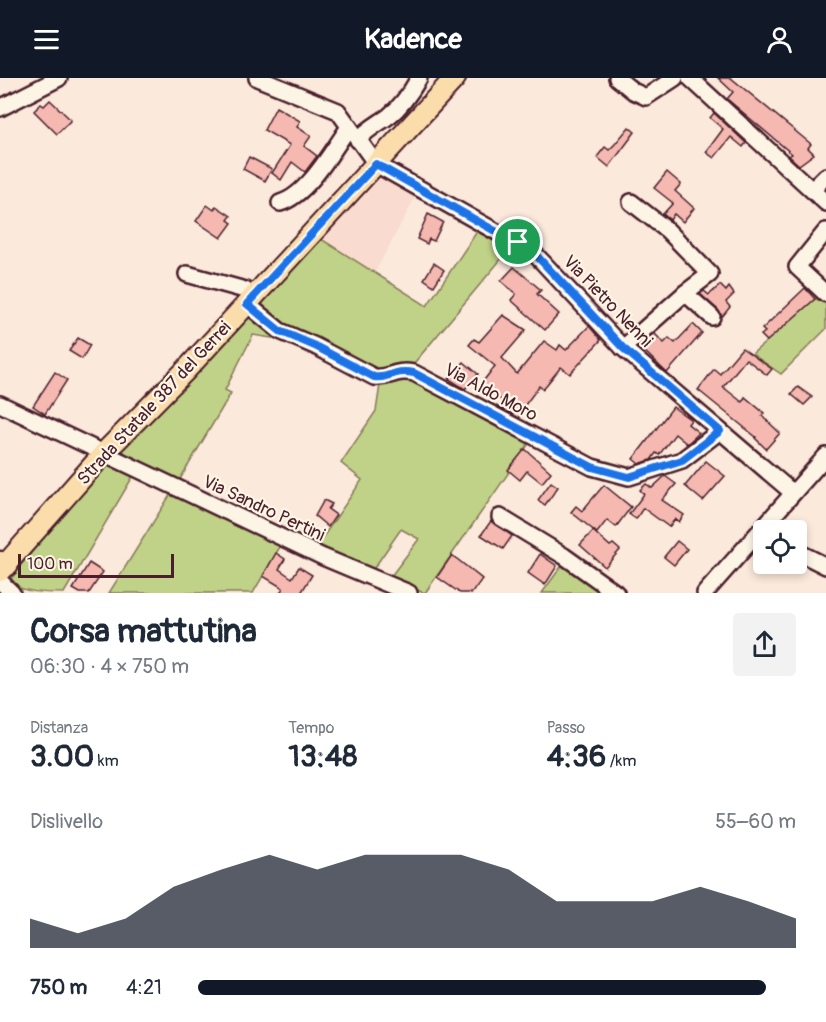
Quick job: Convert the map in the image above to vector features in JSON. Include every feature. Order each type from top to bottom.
[{"type":"main road","name":"Strada Statale 387 del Gerrei","points":[[4,577],[104,453],[250,301],[455,78]]},
{"type":"street","points":[[0,108],[59,78]]},
{"type":"street","points":[[257,78],[287,84],[338,111],[376,164]]},
{"type":"street","points":[[280,203],[288,201],[302,189],[354,133],[365,131],[391,115],[408,97],[419,78]]},
{"type":"street","points":[[617,78],[633,91],[646,97],[675,78]]},
{"type":"street","points":[[690,78],[826,203]]},
{"type":"street","name":"Via Pietro Nenni","points":[[376,164],[534,253],[623,348],[793,493]]},
{"type":"street","points":[[812,190],[826,176]]},
{"type":"street","points":[[623,348],[685,292],[710,274],[667,230],[631,202]]},
{"type":"street","points":[[826,231],[797,267],[826,294]]},
{"type":"street","name":"Via Aldo Moro","points":[[187,274],[244,290],[250,301],[280,331],[315,346],[374,377],[381,378],[399,370],[414,373],[592,467],[629,477],[682,460],[720,431]]},
{"type":"street","points":[[685,292],[712,317]]},
{"type":"street","name":"Via Sandro Pertini","points":[[0,404],[323,557],[408,593]]},
{"type":"street","points":[[772,520],[826,456]]},
{"type":"street","points":[[500,517],[564,556],[616,593]]},
{"type":"street","points":[[705,593],[753,542]]},
{"type":"street","points":[[807,556],[826,566]]},
{"type":"shaded area","points":[[384,164],[423,183],[375,272],[318,237]]},
{"type":"green space","points":[[480,227],[513,245],[410,368],[401,364],[376,370],[288,328],[255,303],[318,237],[427,306]]},
{"type":"green space","points":[[815,299],[826,301],[826,329],[781,374],[752,354]]},
{"type":"green space","points":[[250,313],[267,329],[272,338],[253,335],[225,390],[231,393],[179,481],[125,456],[122,449]]},
{"type":"green space","points":[[406,376],[530,442],[425,593],[388,580],[419,539],[401,529],[372,571],[316,547],[362,480],[341,463],[376,411],[380,385]]},
{"type":"green space","points":[[113,462],[135,473],[64,593],[27,590],[9,582],[98,474]]},
{"type":"green space","points":[[172,492],[188,502],[281,545],[253,593],[109,593]]},
{"type":"green space","points":[[563,564],[607,593],[542,593]]},
{"type":"building","points":[[718,78],[731,78],[811,144],[808,148],[814,154],[799,165],[789,156],[792,154],[727,99],[733,92]]},
{"type":"building","points":[[50,100],[71,120],[57,134],[34,111],[41,104],[44,106]]},
{"type":"building","points":[[276,107],[300,121],[297,127],[311,136],[304,146],[317,156],[305,172],[292,162],[281,180],[272,173],[290,145],[264,130]]},
{"type":"building","points":[[714,113],[746,143],[743,147],[731,137],[714,158],[706,152],[723,129],[710,118]]},
{"type":"building","points":[[629,127],[635,132],[609,167],[597,157],[605,147],[609,150]]},
{"type":"building","points":[[249,157],[272,169],[265,181],[243,169]]},
{"type":"building","points":[[667,172],[681,184],[675,191],[694,208],[683,222],[674,214],[670,220],[663,214],[673,203],[654,188]]},
{"type":"building","points":[[207,205],[214,210],[216,206],[231,216],[228,220],[232,223],[221,238],[196,221]]},
{"type":"building","points":[[428,214],[443,222],[434,241],[429,239],[427,244],[417,239]]},
{"type":"building","points":[[434,263],[444,270],[434,286],[424,279]]},
{"type":"building","points":[[514,267],[541,290],[537,294],[559,314],[545,330],[511,300],[516,294],[501,281]]},
{"type":"building","points":[[720,285],[726,291],[729,287],[734,294],[726,302],[730,307],[722,317],[718,310],[700,294],[704,291],[709,295]]},
{"type":"building","points":[[805,288],[815,299],[767,341],[761,335],[765,332],[762,329]]},
{"type":"building","points":[[503,315],[526,330],[502,358],[517,374],[544,341],[557,350],[560,345],[566,350],[589,326],[601,340],[570,374],[561,367],[543,389],[539,386],[522,409],[525,411],[519,418],[508,412],[511,408],[481,384],[495,366],[469,345],[474,339],[479,342]]},
{"type":"building","points":[[693,324],[702,333],[667,373],[639,346],[654,333],[664,343],[669,338],[675,343]]},
{"type":"building","points":[[78,338],[90,345],[82,359],[69,351]]},
{"type":"building","points":[[742,348],[772,369],[767,375],[746,359],[723,387],[742,402],[745,397],[764,413],[762,416],[780,433],[766,449],[756,437],[698,390],[714,369],[720,374]]},
{"type":"building","points":[[464,362],[478,374],[465,389],[449,379]]},
{"type":"building","points":[[55,372],[67,380],[45,414],[33,406]]},
{"type":"building","points":[[798,387],[812,397],[804,405],[791,394]]},
{"type":"building","points":[[673,407],[691,420],[688,424],[699,433],[687,444],[675,434],[659,455],[656,453],[651,460],[639,464],[633,459]]},
{"type":"building","points":[[525,449],[551,472],[542,483],[527,471],[520,480],[508,470]]},
{"type":"building","points":[[706,461],[725,476],[703,501],[685,486]]},
{"type":"building","points":[[665,476],[676,484],[662,500],[684,515],[679,522],[675,519],[669,527],[643,508],[636,519],[629,514],[644,494],[640,490],[646,484],[652,488]]},
{"type":"building","points":[[551,482],[558,487],[545,505],[538,500]]},
{"type":"building","points":[[604,485],[631,507],[616,527],[607,520],[597,533],[571,512],[576,506],[582,511]]},
{"type":"building","points":[[324,500],[332,504],[328,509],[336,515],[328,527],[315,516]]},
{"type":"building","points":[[491,521],[512,536],[503,549],[481,535]]},
{"type":"building","points":[[593,531],[610,546],[613,544],[620,550],[605,567],[580,545]]},
{"type":"building","points":[[677,541],[687,549],[674,565],[664,557]]},
{"type":"building","points":[[276,553],[285,559],[279,569],[292,578],[299,567],[312,575],[301,593],[280,593],[283,588],[263,576]]},
{"type":"building","points":[[540,554],[557,566],[545,585],[528,573]]},
{"type":"building","points":[[452,555],[482,579],[472,593],[460,593],[437,577]]},
{"type":"building","points":[[89,563],[103,572],[89,593],[80,593],[73,589]]},
{"type":"route","points":[[376,164],[518,242],[548,267],[623,348],[720,431],[682,460],[629,477],[592,467],[414,373],[399,370],[381,378],[374,377],[315,346],[280,331],[247,304],[376,164]]}]
